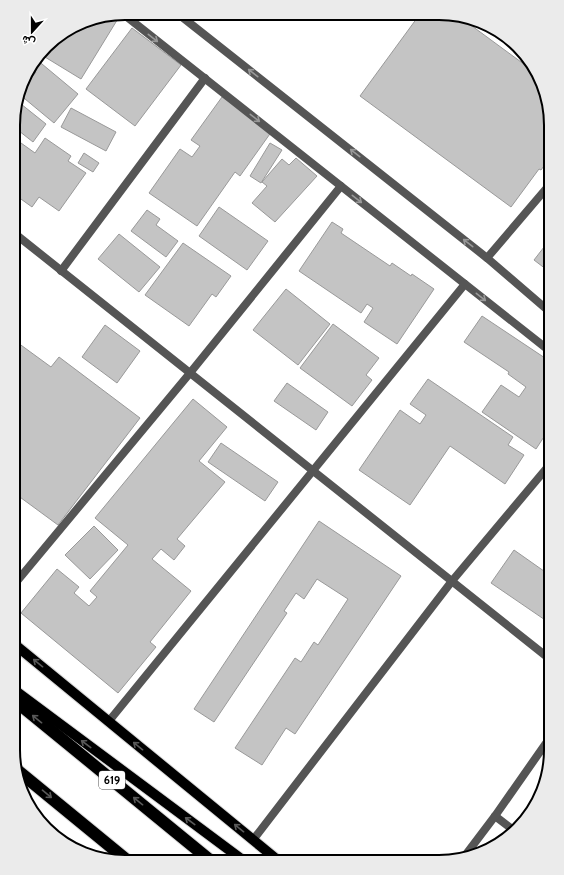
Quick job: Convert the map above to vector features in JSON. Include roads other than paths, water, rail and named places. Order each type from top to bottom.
[{"type":"highway","name":"619","points":[[20,705],[204,855]]},
{"type":"highway","points":[[23,775],[120,855]]},
{"type":"main road","points":[[20,649],[271,855]]},
{"type":"main road","points":[[20,694],[236,855]]},
{"type":"street","points":[[131,20],[544,346]]},
{"type":"street","points":[[186,20],[487,258],[544,307]]},
{"type":"street","points":[[61,271],[205,78]]},
{"type":"street","points":[[20,578],[190,373],[341,186]]},
{"type":"street","points":[[487,258],[544,191]]},
{"type":"street","points":[[20,238],[544,654]]},
{"type":"street","points":[[109,721],[465,284]]},
{"type":"street","points":[[253,840],[452,581],[544,471]]},
{"type":"street","points":[[469,850],[544,746]]},
{"type":"street","points":[[495,816],[510,827]]}]
